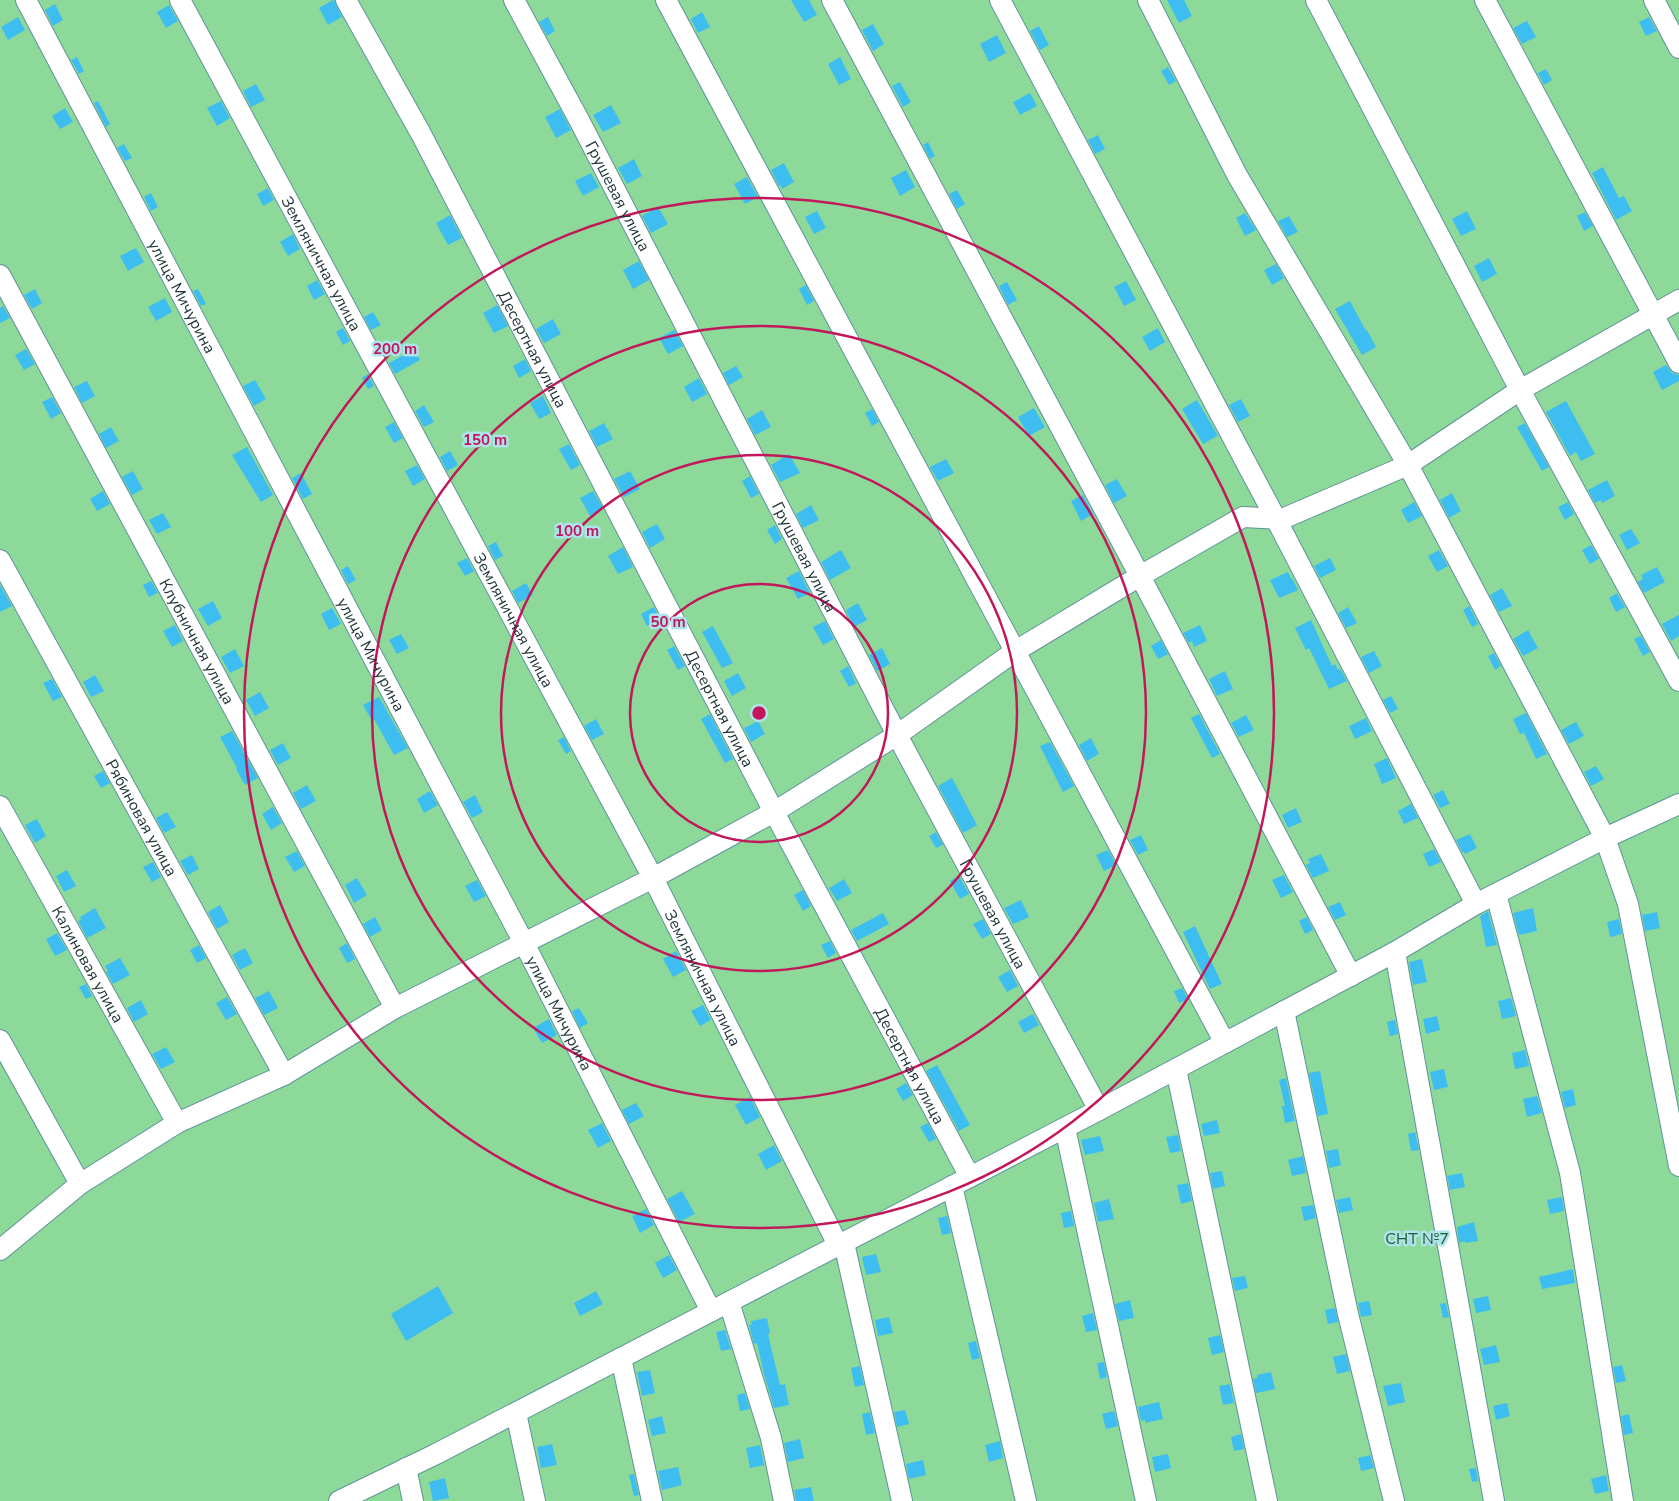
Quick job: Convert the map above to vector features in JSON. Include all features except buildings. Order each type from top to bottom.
[{"type":"street","name":"улица Мичурина","points":[[26,0],[524,943],[720,1307],[771,1438],[784,1501]]},
{"type":"street","name":"Земляничная улица","points":[[180,0],[653,878],[841,1244],[902,1501]]},
{"type":"street","name":"Десертная улица","points":[[346,0],[420,132],[774,812],[961,1182],[1026,1501]]},
{"type":"street","name":"Грушевая улица","points":[[514,0],[578,118],[897,735],[1099,1110]]},
{"type":"street","points":[[666,0],[1225,1043]]},
{"type":"street","points":[[832,0],[1140,576],[1351,976]]},
{"type":"street","points":[[1000,0],[1276,519],[1476,904]]},
{"type":"street","points":[[1148,0],[1237,175],[1408,465],[1605,838],[1628,904],[1679,1166]]},
{"type":"street","points":[[1316,0],[1520,390],[1679,681]]},
{"type":"street","points":[[1485,0],[1679,364]]},
{"type":"street","points":[[1654,0],[1679,48]]},
{"type":"street","name":"Клубничная улица","points":[[0,275],[395,1008]]},
{"type":"street","points":[[0,1250],[80,1184],[177,1123],[284,1075],[395,1008],[653,878],[774,812],[897,735],[1014,652],[1243,517],[1282,519],[1408,465],[1520,390],[1679,300]]},
{"type":"street","name":"Рябиновая улица","points":[[0,560],[284,1075]]},
{"type":"street","points":[[339,1501],[516,1413],[1065,1128],[1351,976],[1476,904],[1605,838],[1679,804]]},
{"type":"street","name":"Калиновая улица","points":[[0,806],[177,1123]]},
{"type":"street","points":[[1496,894],[1570,1172],[1623,1501]]},
{"type":"street","points":[[1395,952],[1494,1501]]},
{"type":"street","points":[[1284,1011],[1348,1314],[1394,1501]]},
{"type":"street","points":[[0,1040],[80,1184]]},
{"type":"street","points":[[1176,1069],[1267,1501]]},
{"type":"street","points":[[1065,1128],[1146,1501]]},
{"type":"street","points":[[621,1358],[652,1501]]},
{"type":"street","points":[[516,1413],[535,1501]]},
{"type":"street","points":[[406,1468],[413,1501]]},
{"type":"green space","name":"СНТ №7","points":[[0,0],[1679,0],[1679,1501],[0,1501]]}]
